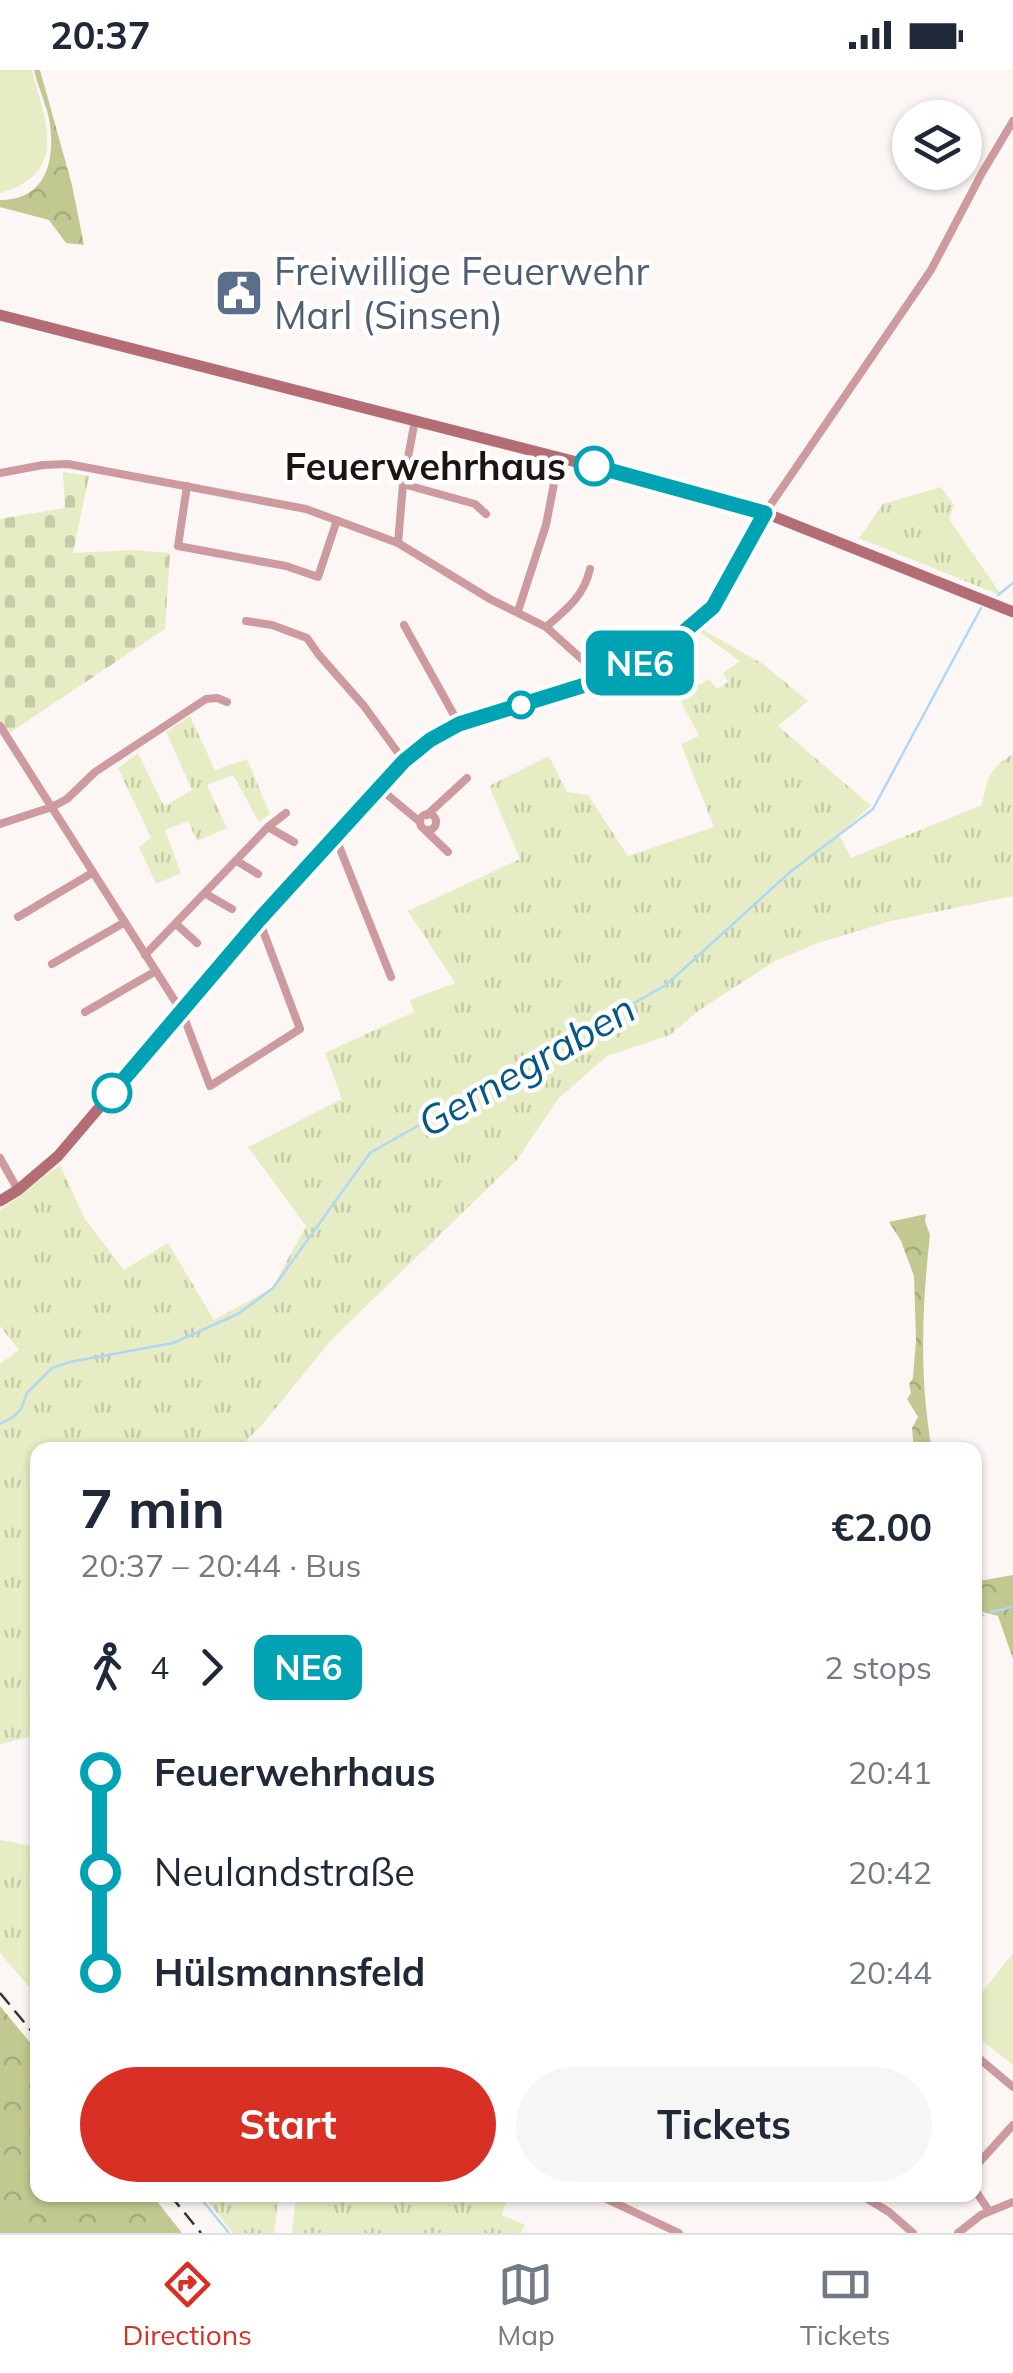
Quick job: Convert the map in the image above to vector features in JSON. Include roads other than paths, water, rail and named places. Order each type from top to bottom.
[{"type":"street","points":[[0,1201],[58,1156],[259,920],[404,761],[459,724],[601,680],[641,662],[713,607],[765,513],[931,270],[1013,120]]},
{"type":"street","points":[[0,315],[654,481],[765,513],[1013,612]]},
{"type":"street","points":[[398,543],[403,484],[415,420]]},
{"type":"street","points":[[518,611],[546,525],[559,458]]},
{"type":"street","points":[[0,472],[68,464],[306,509],[338,520],[398,543],[490,599],[546,627],[601,680]]},
{"type":"street","points":[[403,484],[475,504],[486,514]]},
{"type":"street","points":[[188,486],[178,546],[286,566],[318,578],[338,520]]},
{"type":"street","points":[[546,627],[573,605],[590,570]]},
{"type":"street","points":[[246,621],[272,625],[307,638],[404,761]]},
{"type":"street","points":[[404,625],[459,724]]},
{"type":"street","points":[[0,824],[52,808],[67,799],[95,772],[206,699],[227,702]]},
{"type":"street","points":[[0,726],[182,1012],[210,1086],[300,1029],[259,920]]},
{"type":"street","points":[[422,826],[423,816],[468,778]]},
{"type":"street","points":[[378,787],[448,852]]},
{"type":"street","points":[[145,955],[286,813]]},
{"type":"street","points":[[422,826],[432,829],[436,822],[428,814]]},
{"type":"street","points":[[268,828],[294,842]]},
{"type":"street","points":[[335,836],[390,977]]},
{"type":"street","points":[[237,861],[258,874]]},
{"type":"street","points":[[18,917],[92,872]]},
{"type":"street","points":[[206,894],[232,909]]},
{"type":"street","points":[[52,964],[125,922]]},
{"type":"street","points":[[176,924],[197,943]]},
{"type":"street","points":[[85,1012],[156,971]]},
{"type":"street","points":[[0,1158],[18,1190]]},
{"type":"street","points":[[982,2061],[1013,2088]]},
{"type":"street","points":[[982,2159],[1013,2125]]},
{"type":"street","points":[[982,2200],[990,2211]]},
{"type":"street","points":[[621,2202],[679,2233]]},
{"type":"street","points":[[873,2202],[913,2233]]},
{"type":"street","points":[[958,2233],[981,2215],[1013,2202]]},
{"type":"waterway","name":"Gernegraben","points":[[998,595],[1013,583]]},
{"type":"waterway","name":"Gernegraben","points":[[0,1424],[21,1409],[27,1393],[52,1368],[173,1343],[238,1314],[273,1288],[370,1153],[666,985],[790,872],[873,809],[981,608]]},
{"type":"waterway","points":[[991,1612],[1013,1607]]},
{"type":"waterway","points":[[204,2202],[229,2233]]},
{"type":"railway","points":[[0,1993],[30,2029]]},
{"type":"railway","points":[[176,2202],[201,2233]]},
{"type":"place","name":"Freiwillige Feuerwehr Marl (Sinsen)","points":[[239,293]]},
{"type":"place","name":"Feuerwehrhaus","points":[[594,466]]}]
